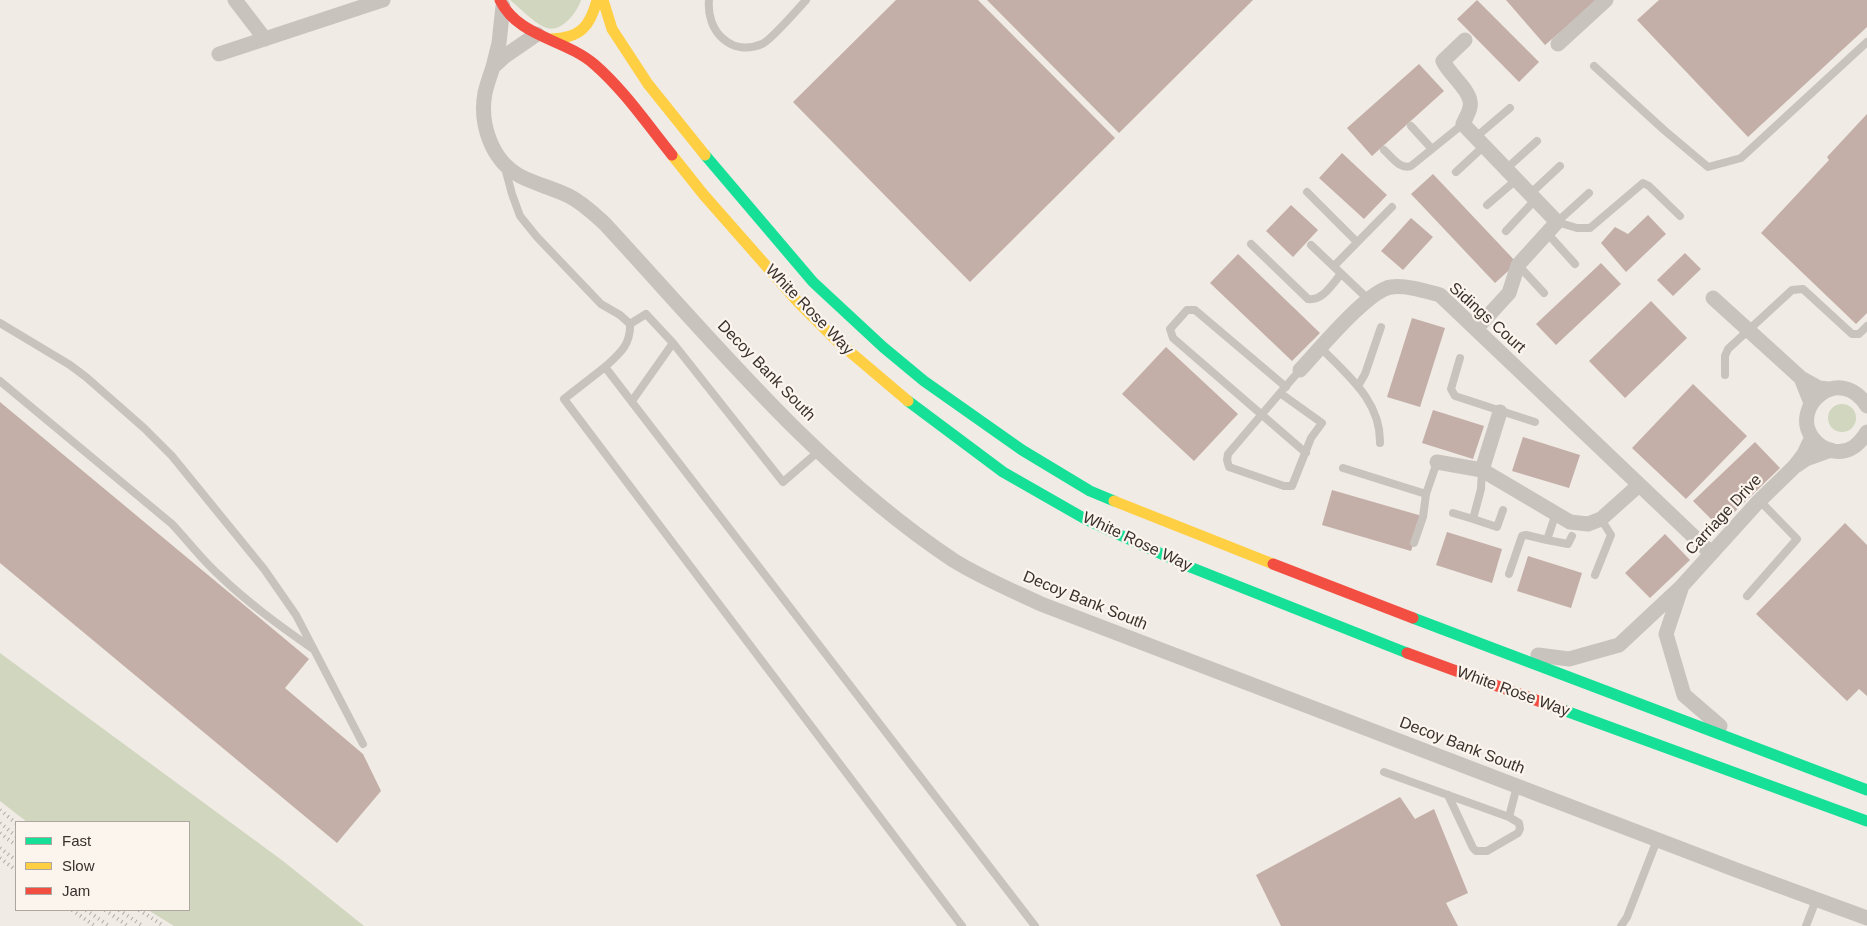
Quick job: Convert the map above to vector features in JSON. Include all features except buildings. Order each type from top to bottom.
[{"type":"highway","name":"White Rose Way","points":[[551,39],[565,40],[576,36],[588,24],[597,0]]},
{"type":"highway","name":"White Rose Way","points":[[603,0],[612,29],[648,84],[748,207],[813,282],[883,347],[924,381],[971,416],[1022,450],[1090,491],[1336,589],[1867,790]]},
{"type":"highway","name":"White Rose Way","points":[[501,3],[517,21],[537,34],[551,39],[592,62],[614,82],[703,194],[798,302],[836,340],[915,407],[1003,472],[1087,520],[1190,567],[1359,635],[1867,821]]},
{"type":"street","points":[[235,0],[265,39]]},
{"type":"street","points":[[219,54],[383,0]]},
{"type":"street","points":[[1558,44],[1606,0]]},
{"type":"street","name":"Decoy Bank South","points":[[501,3],[499,43],[485,93],[484,112],[487,130],[496,156],[505,166],[530,181],[569,196],[585,206],[606,224],[766,400],[818,451],[901,523],[954,560],[1041,604],[1657,840],[1867,918]]},
{"type":"street","points":[[493,67],[505,56],[537,34]]},
{"type":"street","points":[[1465,40],[1443,61],[1471,101],[1463,124],[1532,197],[1552,228],[1518,265],[1509,292],[1476,329]]},
{"type":"street","name":"Sidings Court","points":[[1300,370],[1368,299],[1390,287],[1416,288],[1440,295],[1712,553]]},
{"type":"street","points":[[1713,298],[1801,378],[1819,388],[1839,387],[1851,390],[1862,397],[1867,406]]},
{"type":"street","points":[[1801,378],[1811,403]]},
{"type":"street","points":[[1851,390],[1867,384]]},
{"type":"street","points":[[1828,389],[1811,403],[1806,422],[1808,432],[1817,444],[1831,450]]},
{"type":"street","points":[[1482,470],[1500,412]]},
{"type":"street","name":"Carriage Drive","points":[[1794,467],[1806,459],[1831,450],[1839,452],[1860,450],[1860,442],[1867,432]]},
{"type":"street","name":"Carriage Drive","points":[[1502,651],[1570,659],[1619,644],[1681,587],[1794,467],[1804,454],[1812,437]]},
{"type":"street","points":[[1437,462],[1482,470],[1570,522],[1588,524],[1601,519],[1639,485]]},
{"type":"street","name":"Carriage Drive","points":[[1681,587],[1666,634],[1684,695],[1738,741]]},
{"type":"lane","points":[[709,0],[710,17],[716,32],[724,41],[738,48],[764,43],[806,0]]},
{"type":"lane","points":[[1594,66],[1708,167],[1741,158],[1867,42]]},
{"type":"lane","points":[[1456,172],[1510,108]]},
{"type":"lane","points":[[1384,150],[1406,168],[1412,166],[1463,124]]},
{"type":"lane","points":[[1411,126],[1432,149]]},
{"type":"lane","points":[[1487,205],[1536,141]]},
{"type":"lane","points":[[505,166],[520,216],[537,237],[601,304],[630,324],[631,336],[621,352],[564,399],[962,926]]},
{"type":"lane","points":[[1506,231],[1532,197],[1560,166]]},
{"type":"lane","points":[[1552,228],[1590,228],[1643,183],[1649,186],[1680,216]]},
{"type":"lane","points":[[1307,192],[1357,242]]},
{"type":"lane","points":[[1552,228],[1589,193]]},
{"type":"lane","points":[[1334,266],[1392,206]]},
{"type":"lane","points":[[1552,228],[1575,264]]},
{"type":"lane","points":[[1251,244],[1308,299],[1315,300],[1320,298],[1341,274]]},
{"type":"lane","points":[[1311,245],[1368,299]]},
{"type":"lane","points":[[1518,265],[1544,292]]},
{"type":"lane","points":[[1725,375],[1725,356],[1728,349],[1789,291],[1796,288],[1803,289],[1852,334],[1859,334],[1867,326]]},
{"type":"lane","points":[[1300,370],[1283,390],[1261,415],[1228,454],[1227,460],[1229,467],[1284,486],[1292,486],[1306,453],[1311,438],[1322,423],[1283,390],[1196,310],[1187,310],[1170,329],[1173,338],[1261,415],[1306,453]]},
{"type":"lane","points":[[630,324],[646,314],[673,343],[783,482],[818,451]]},
{"type":"lane","points":[[0,323],[86,377],[144,428],[172,456],[264,569],[296,615],[363,744]]},
{"type":"lane","points":[[1358,386],[1365,374],[1381,327]]},
{"type":"lane","points":[[632,401],[673,343]]},
{"type":"lane","points":[[1321,348],[1368,398],[1380,434],[1380,444]]},
{"type":"lane","points":[[1460,358],[1451,389],[1455,396],[1535,422]]},
{"type":"lane","points":[[605,367],[1035,926]]},
{"type":"lane","points":[[0,381],[172,524],[218,575],[257,609],[316,651]]},
{"type":"lane","points":[[1414,543],[1422,517],[1426,494],[1437,462]]},
{"type":"lane","points":[[1343,468],[1426,494]]},
{"type":"lane","points":[[1473,519],[1481,489],[1482,470]]},
{"type":"lane","points":[[1747,596],[1797,539],[1760,501]]},
{"type":"lane","points":[[1453,513],[1497,527],[1503,510]]},
{"type":"lane","points":[[1547,540],[1556,513]]},
{"type":"lane","points":[[1595,575],[1611,535],[1601,519]]},
{"type":"lane","points":[[1509,574],[1522,536],[1526,535],[1568,544],[1572,536]]},
{"type":"lane","points":[[1384,772],[1448,795],[1509,817],[1519,823],[1520,829],[1518,833],[1487,851],[1476,852],[1448,795]]},
{"type":"lane","points":[[1509,817],[1517,786]]},
{"type":"lane","points":[[1621,926],[1627,918],[1657,840]]},
{"type":"lane","points":[[1806,926],[1816,900]]},
{"type":"green space","points":[[510,0],[581,0],[576,11],[567,21],[556,28],[550,29],[535,22]]},
{"type":"green space","points":[[1842,404],[1852,408],[1856,418],[1852,428],[1842,432],[1832,428],[1828,418],[1832,408]]},
{"type":"green space","points":[[0,653],[283,861],[364,926],[174,926],[150,911],[190,911],[190,821],[26,821],[0,801]]},
{"type":"railway","points":[[0,810],[15,822]]},
{"type":"railway","points":[[0,823],[15,835]]},
{"type":"railway","points":[[0,833],[15,844]]},
{"type":"railway","points":[[0,848],[15,859]]},
{"type":"railway","points":[[0,858],[15,869]]},
{"type":"railway","points":[[73,911],[95,926]]},
{"type":"railway","points":[[87,911],[109,926]]},
{"type":"railway","points":[[106,911],[128,926]]},
{"type":"railway","points":[[120,911],[143,926]]},
{"type":"railway","points":[[141,911],[164,926]]},
{"type":"traffic: fast","points":[[705,155],[813,282],[883,347],[924,381],[1022,450],[1090,491],[1114,501]]},
{"type":"traffic: fast","points":[[908,401],[1003,472],[1087,520],[1190,567],[1407,653]]},
{"type":"traffic: fast","points":[[1413,618],[1867,790]]},
{"type":"traffic: fast","points":[[1563,710],[1867,821]]},
{"type":"traffic: slow","points":[[551,39],[569,36],[582,29],[591,17],[597,0]]},
{"type":"traffic: slow","points":[[603,0],[612,29],[648,84],[705,155]]},
{"type":"traffic: slow","points":[[672,155],[703,194],[798,302],[836,340],[908,401]]},
{"type":"traffic: slow","points":[[1114,501],[1273,564]]},
{"type":"traffic: jam","points":[[500,0],[518,22],[530,30],[570,49],[594,64],[625,96],[672,155]]},
{"type":"traffic: jam","points":[[1273,564],[1413,618]]},
{"type":"traffic: jam","points":[[1407,653],[1563,710]]}]
